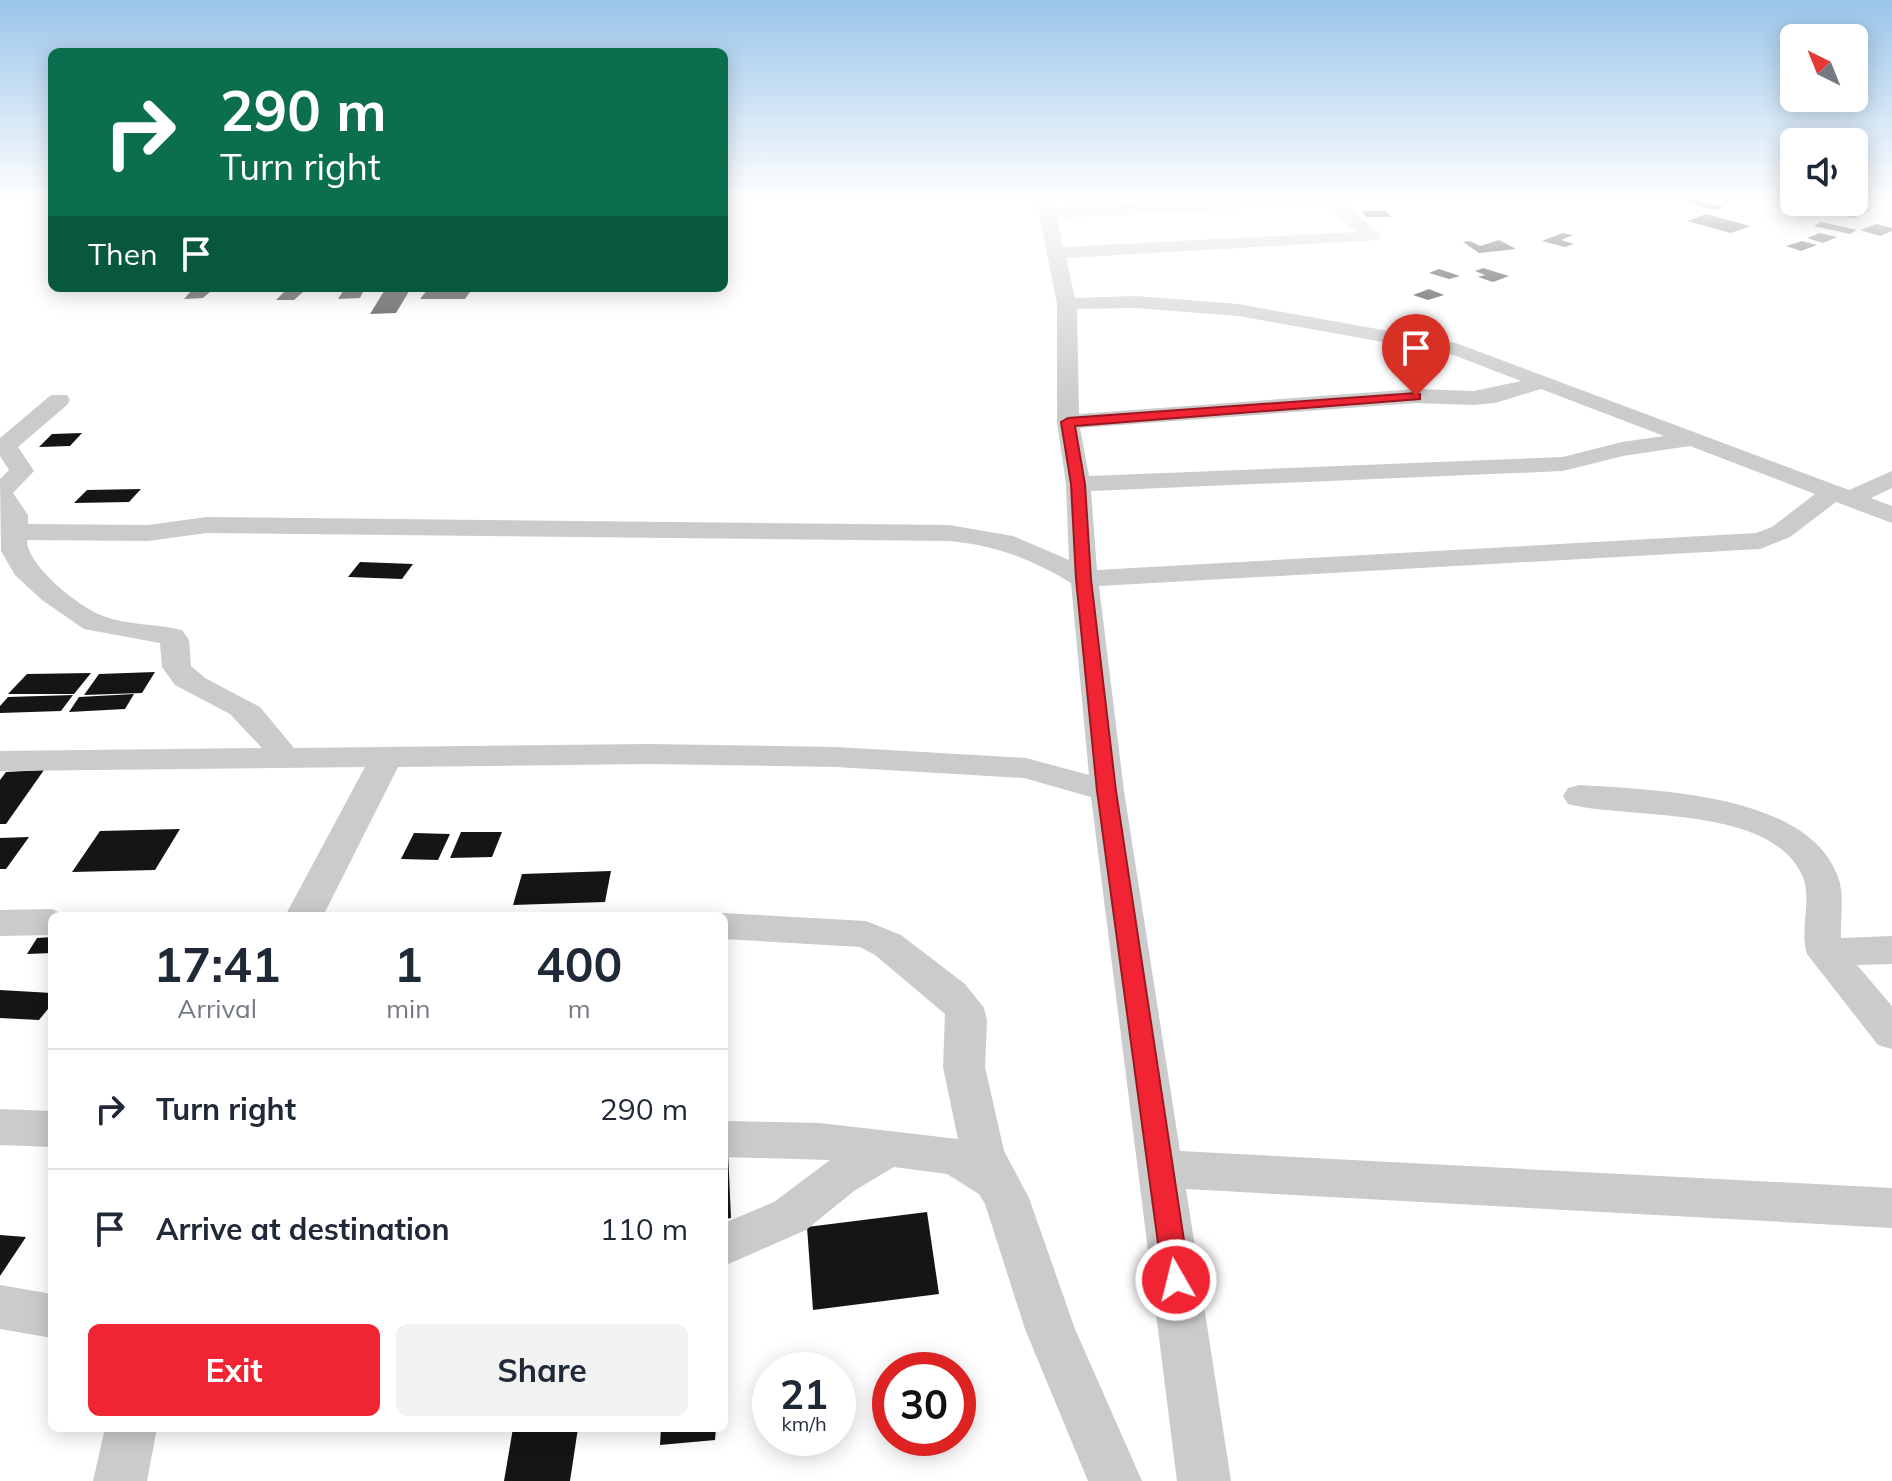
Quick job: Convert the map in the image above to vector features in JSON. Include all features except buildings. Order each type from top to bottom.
[{"type":"street","points":[[1058,267],[1067,304],[1068,422],[1078,484],[1084,579],[1107,791],[1204,1481]]},
{"type":"street","points":[[1067,304],[1136,302],[1238,310],[1456,349],[1892,515]]},
{"type":"street","points":[[1068,422],[1416,396],[1474,398],[1495,396],[1544,381]]},
{"type":"street","points":[[59,400],[5,446],[22,471],[1,491],[1,497],[12,508],[14,551],[25,569],[52,594],[94,623],[172,636],[176,647],[173,659],[179,671],[248,713],[285,758]]},
{"type":"street","points":[[1078,484],[1563,464],[1622,449],[1692,440]]},
{"type":"street","points":[[15,532],[148,533],[207,525],[949,533],[987,535],[1019,545],[1043,554],[1084,579],[1760,541],[1842,496],[1892,478]]},
{"type":"street","points":[[0,761],[648,754],[836,757],[1026,768],[1107,791]]},
{"type":"street","points":[[306,912],[387,757]]},
{"type":"street","points":[[1580,796],[1672,804],[1729,816],[1760,825],[1795,843],[1812,860],[1821,878],[1825,952],[1892,1034]]},
{"type":"street","points":[[0,923],[48,922]]},
{"type":"street","points":[[728,926],[866,934],[888,945],[951,994],[964,1008],[967,1020],[964,1067],[982,1151],[1006,1198],[1050,1329],[1115,1481]]},
{"type":"street","points":[[1825,952],[1892,950]]},
{"type":"street","points":[[0,1127],[48,1129]]},
{"type":"street","points":[[728,1139],[820,1141],[954,1156],[995,1181]]},
{"type":"street","points":[[728,1243],[790,1216],[838,1178],[890,1148]]},
{"type":"street","points":[[1161,1169],[1892,1208]]},
{"type":"street","points":[[0,1307],[48,1315]]},
{"type":"street","points":[[120,1481],[130,1432]]},
{"type":"route","points":[[1176,1280],[1107,791],[1084,579],[1078,484],[1068,422],[1416,396]]}]
